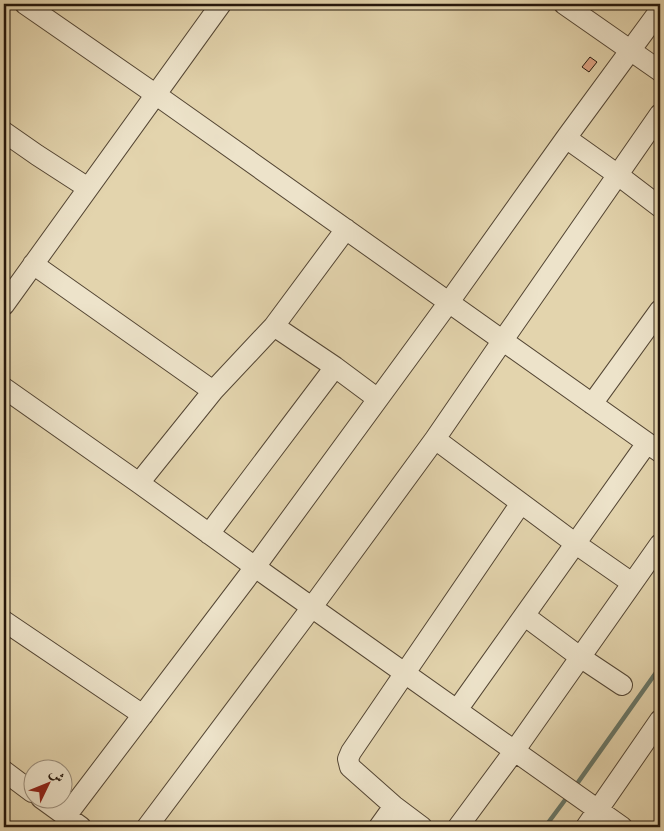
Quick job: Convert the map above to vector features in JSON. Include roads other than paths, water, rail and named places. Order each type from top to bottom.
[{"type":"street","points":[[25,4],[654,448],[576,544],[458,710]]},
{"type":"street","points":[[4,305],[221,4]]},
{"type":"street","points":[[564,4],[660,71]]},
{"type":"street","points":[[55,808],[74,822],[143,715],[255,567],[660,10]]},
{"type":"street","points":[[146,827],[312,607],[435,439],[660,114]]},
{"type":"street","points":[[4,132],[88,188]]},
{"type":"street","points":[[566,138],[660,207]]},
{"type":"street","points":[[139,483],[213,390],[274,326],[346,229]]},
{"type":"street","points":[[33,264],[213,390]]},
{"type":"street","points":[[592,404],[660,310]]},
{"type":"street","points":[[274,326],[378,398]]},
{"type":"street","points":[[209,534],[335,367]]},
{"type":"street","points":[[4,388],[622,827]]},
{"type":"street","points":[[435,439],[576,544],[632,583]]},
{"type":"street","points":[[422,827],[394,806],[350,767],[348,759],[521,503]]},
{"type":"street","points":[[458,827],[515,750],[660,544]]},
{"type":"street","points":[[524,616],[580,657],[622,684]]},
{"type":"street","points":[[4,621],[143,715]]},
{"type":"street","points":[[586,827],[660,720]]},
{"type":"street","points":[[4,771],[22,784]]},
{"type":"street","points":[[378,827],[394,806]]},
{"type":"waterway","points":[[574,788],[660,667]]},
{"type":"waterway","points":[[545,827],[568,796]]}]
